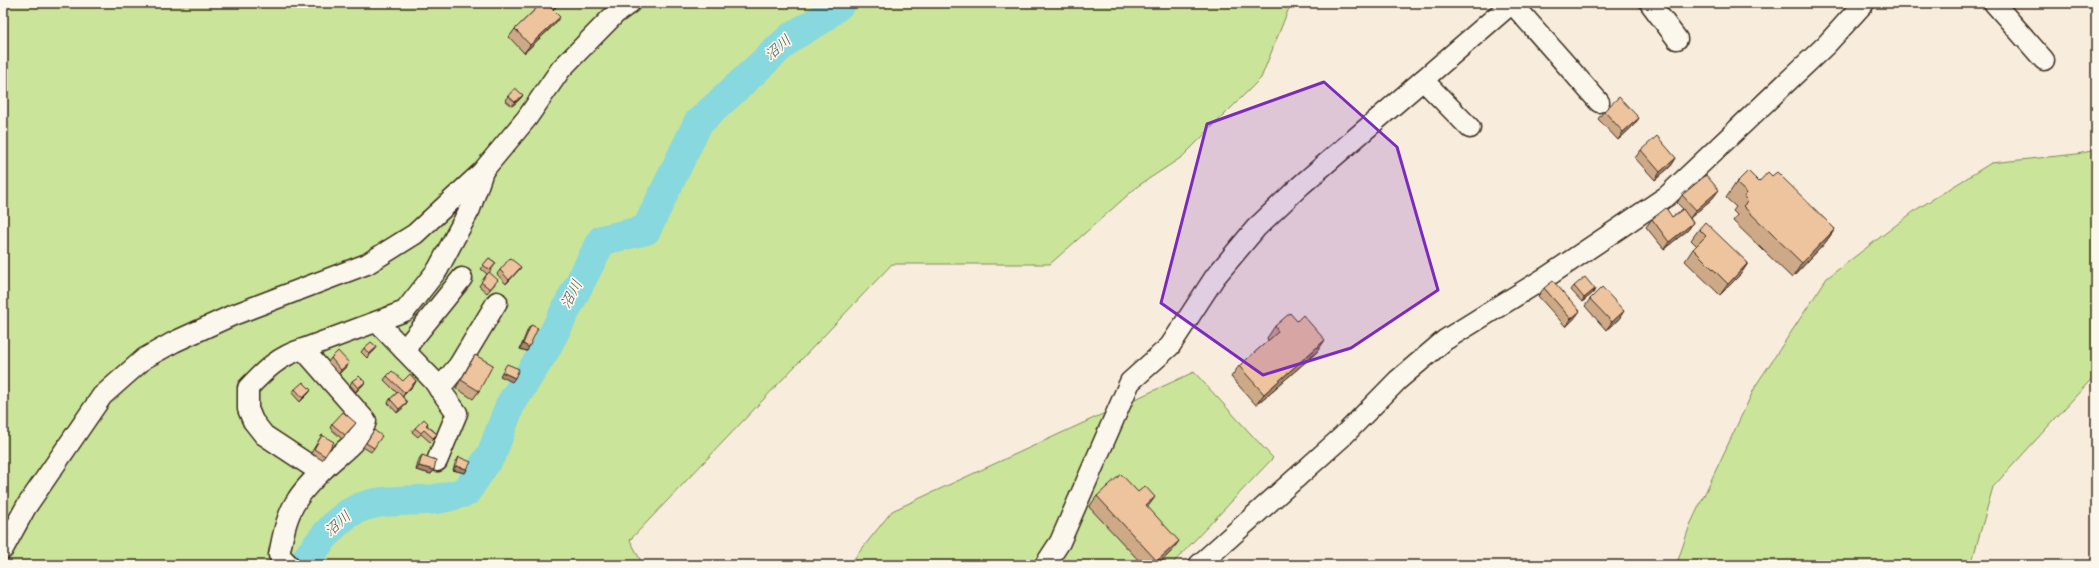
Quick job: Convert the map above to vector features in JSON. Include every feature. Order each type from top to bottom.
[{"type":"street","points":[[3,550],[26,507],[102,396],[145,358],[174,342],[233,315],[367,264],[415,234],[482,172],[527,118],[561,69],[615,14],[630,3]]},
{"type":"street","points":[[1045,565],[1060,542],[1130,382],[1170,346],[1215,277],[1256,228],[1300,186],[1512,3],[1599,102]]},
{"type":"street","points":[[1650,3],[1677,39]]},
{"type":"street","points":[[1199,565],[1342,437],[1398,380],[1445,340],[1548,276],[1667,196],[1826,45],[1864,3]]},
{"type":"street","points":[[1994,3],[2044,60]]},
{"type":"street","points":[[1423,80],[1470,128]]},
{"type":"street","points":[[325,468],[311,466],[264,435],[253,421],[248,409],[248,388],[287,354],[303,350],[405,311],[438,270],[470,209],[482,172]]},
{"type":"street","points":[[404,350],[462,278]]},
{"type":"street","points":[[439,389],[459,366],[497,302]]},
{"type":"street","points":[[377,322],[439,389],[457,413],[437,462]]},
{"type":"street","points":[[289,565],[279,555],[286,521],[297,499],[325,468],[355,440],[364,428],[366,421],[303,350]]},
{"type":"highlighted area","points":[[1324,82],[1397,147],[1438,290],[1351,348],[1263,375],[1161,303],[1207,124]]},
{"type":"green space","points":[[3,3],[1291,3],[1261,78],[1182,157],[1138,186],[1050,264],[892,264],[630,540],[643,565],[3,565]]},
{"type":"green space","points":[[2096,150],[2096,374],[1993,487],[1971,565],[1673,565],[1677,563],[1690,525],[1756,385],[1827,278],[1917,209],[1991,163],[2077,154]]},
{"type":"green space","points":[[1194,372],[1273,458],[1171,565],[849,565],[892,511]]},
{"type":"building","points":[[542,3],[546,3],[560,17],[530,45],[515,29]]},
{"type":"building","points":[[547,3],[559,3],[553,9]]},
{"type":"building","points":[[515,88],[523,95],[515,102],[508,96]]},
{"type":"building","points":[[1619,97],[1639,118],[1623,132],[1604,111]]},
{"type":"building","points":[[1657,136],[1676,158],[1660,172],[1641,150]]},
{"type":"building","points":[[1748,171],[1759,182],[1768,172],[1772,176],[1777,172],[1835,229],[1802,263],[1743,206],[1748,201],[1744,197],[1747,193],[1736,183]]},
{"type":"building","points":[[1706,175],[1719,190],[1696,210],[1682,195]]},
{"type":"building","points":[[1666,208],[1672,217],[1683,209],[1693,223],[1669,242],[1652,219]]},
{"type":"building","points":[[1705,222],[1748,263],[1728,284],[1693,249],[1706,236],[1699,229]]},
{"type":"building","points":[[489,258],[496,263],[490,270],[483,265]]},
{"type":"building","points":[[510,258],[521,267],[509,280],[500,270]]},
{"type":"building","points":[[489,272],[498,280],[490,289],[481,282]]},
{"type":"building","points":[[1585,277],[1595,289],[1584,298],[1574,286]]},
{"type":"building","points":[[1553,281],[1580,311],[1571,319],[1544,288]]},
{"type":"building","points":[[1602,287],[1624,311],[1612,322],[1590,299]]},
{"type":"building","points":[[1290,313],[1297,321],[1303,315],[1325,340],[1264,394],[1239,366],[1278,332],[1275,326]]},
{"type":"building","points":[[531,325],[538,328],[529,347],[523,344]]},
{"type":"building","points":[[371,342],[377,347],[369,354],[364,348]]},
{"type":"building","points":[[338,351],[349,363],[341,370],[331,358]]},
{"type":"building","points":[[475,355],[493,365],[479,391],[461,380]]},
{"type":"building","points":[[507,364],[519,369],[515,378],[502,372]]},
{"type":"building","points":[[392,371],[403,381],[410,374],[416,381],[405,393],[387,376]]},
{"type":"building","points":[[359,376],[365,382],[358,388],[352,381]]},
{"type":"building","points":[[303,382],[311,390],[303,398],[295,389]]},
{"type":"building","points":[[398,392],[407,402],[399,409],[390,399]]},
{"type":"building","points":[[343,412],[356,423],[345,435],[332,424]]},
{"type":"building","points":[[424,419],[428,423],[426,425],[437,434],[433,438],[424,430],[421,433],[415,428]]},
{"type":"building","points":[[374,430],[382,436],[374,448],[366,443]]},
{"type":"building","points":[[322,435],[334,442],[325,456],[314,449]]},
{"type":"building","points":[[422,455],[436,460],[434,470],[419,466]]},
{"type":"building","points":[[459,457],[471,462],[467,469],[456,466]]},
{"type":"building","points":[[1121,474],[1138,492],[1145,486],[1155,497],[1146,505],[1179,541],[1157,561],[1097,496]]},
{"type":"building","points":[[3,509],[10,517],[3,523]]},
{"type":"waterway","name":"沼川","points":[[308,565],[307,558],[330,530],[342,518],[357,509],[376,503],[436,499],[466,492],[492,453],[510,405],[545,350],[602,240],[646,230],[698,123],[791,37],[820,20],[841,3]]}]
